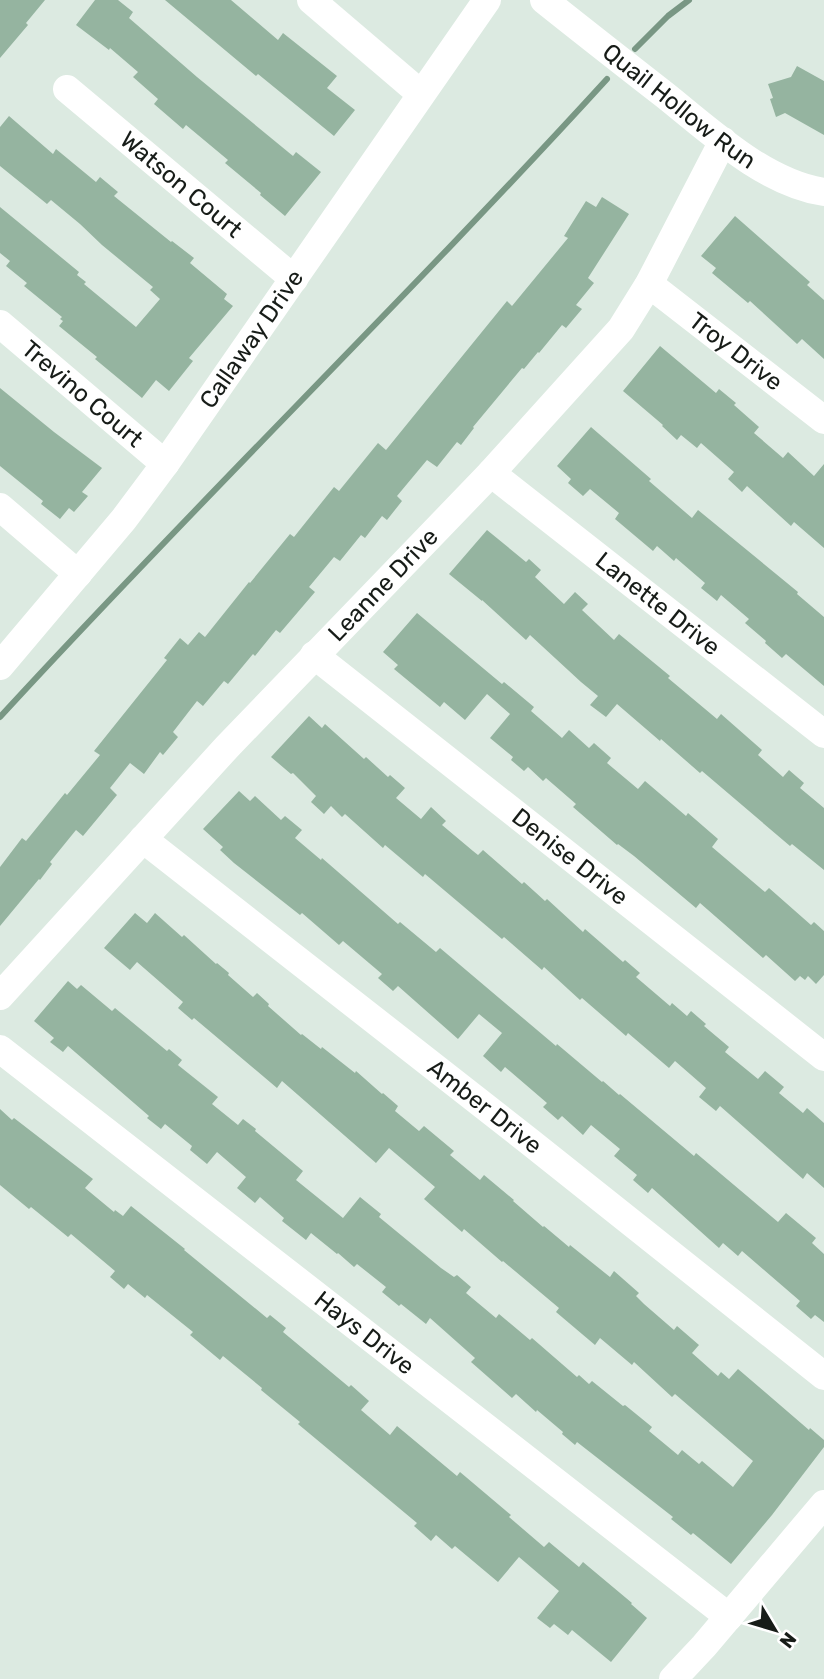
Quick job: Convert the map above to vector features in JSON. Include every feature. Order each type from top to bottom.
[{"type":"street","points":[[312,0],[421,94]]},
{"type":"street","name":"Callaway Drive","points":[[0,666],[124,519],[165,464],[487,0]]},
{"type":"street","name":"Quail Hollow Run","points":[[544,0],[761,168],[783,180],[824,192]]},
{"type":"street","name":"Watson Court","points":[[67,89],[294,279]]},
{"type":"street","name":"Leanne Drive","points":[[0,996],[227,747],[491,474],[621,329],[649,284],[723,141]]},
{"type":"street","name":"Troy Drive","points":[[649,284],[824,420]]},
{"type":"street","name":"Trevino Court","points":[[0,324],[165,464]]},
{"type":"street","name":"Lanette Drive","points":[[491,474],[824,734]]},
{"type":"street","points":[[0,507],[78,574]]},
{"type":"street","name":"Denise Drive","points":[[314,655],[824,1057]]},
{"type":"street","name":"Amber Drive","points":[[143,839],[541,1150],[824,1376]]},
{"type":"street","name":"Hays Drive","points":[[0,1049],[729,1617]]},
{"type":"street","points":[[673,1679],[824,1504]]},
{"type":"building","points":[[0,0],[45,0],[0,58]]},
{"type":"building","points":[[95,0],[118,0],[133,12],[129,18],[197,77],[293,156],[296,152],[321,172],[285,216],[225,163],[228,160],[186,125],[183,129],[154,104],[158,99],[133,77],[138,72],[110,48],[109,50],[76,25]]},
{"type":"building","points":[[165,0],[231,0],[278,40],[283,33],[337,76],[327,88],[355,110],[334,136],[258,74],[256,76]]},
{"type":"building","points":[[797,66],[824,81],[824,135],[785,113],[776,117],[768,84],[791,77]]},
{"type":"building","points":[[9,116],[53,154],[56,149],[96,182],[100,177],[118,192],[114,196],[194,258],[190,263],[227,294],[224,299],[233,306],[189,358],[193,361],[169,391],[156,380],[142,398],[59,326],[63,321],[60,319],[62,317],[24,286],[27,283],[6,266],[10,261],[0,253],[0,207],[79,272],[77,275],[86,282],[84,284],[136,327],[160,299],[150,290],[153,287],[80,224],[51,200],[47,204],[0,166],[0,127]]},
{"type":"building","points":[[602,197],[629,214],[588,278],[594,283],[576,305],[582,309],[566,328],[562,325],[539,353],[522,368],[461,445],[457,442],[437,467],[427,460],[397,496],[402,501],[387,520],[382,516],[365,538],[361,535],[340,561],[334,557],[309,587],[315,592],[280,633],[276,630],[255,656],[253,654],[228,684],[224,681],[203,706],[197,701],[173,732],[178,737],[163,755],[160,752],[144,774],[130,763],[110,788],[117,795],[83,836],[76,830],[50,862],[52,864],[40,880],[0,926],[0,867],[22,838],[26,841],[100,755],[94,751],[167,660],[164,658],[180,638],[188,645],[199,632],[205,637],[290,534],[294,537],[334,487],[339,491],[378,443],[386,450],[507,301],[512,306],[568,238],[564,236],[586,201],[596,207]]},
{"type":"building","points":[[735,216],[810,282],[807,285],[824,300],[824,359],[802,339],[797,344],[750,301],[748,303],[712,273],[716,268],[701,256]]},
{"type":"building","points":[[660,346],[716,393],[719,389],[736,403],[734,405],[759,427],[754,433],[783,458],[788,452],[814,476],[824,464],[824,548],[794,522],[791,526],[747,486],[742,492],[728,479],[734,472],[701,443],[697,448],[681,435],[677,440],[623,391]]},
{"type":"building","points":[[0,388],[102,468],[82,492],[88,496],[74,512],[69,508],[60,519],[41,504],[43,501],[0,466]]},
{"type":"building","points":[[591,427],[692,518],[698,510],[798,592],[797,594],[824,617],[824,686],[786,654],[782,658],[765,643],[766,641],[745,623],[749,619],[721,595],[717,601],[701,588],[705,583],[676,558],[674,561],[657,546],[653,551],[615,519],[619,513],[590,489],[583,496],[568,483],[571,479],[557,466]]},
{"type":"building","points":[[487,530],[526,562],[529,559],[541,570],[535,577],[564,604],[575,592],[588,604],[582,610],[614,640],[619,634],[717,719],[721,714],[762,750],[758,755],[783,777],[789,770],[804,783],[800,788],[824,808],[824,870],[792,844],[790,846],[702,771],[700,773],[617,704],[606,717],[590,705],[598,696],[530,635],[526,640],[449,574]]},
{"type":"building","points":[[417,613],[502,684],[504,682],[534,707],[531,711],[562,738],[569,730],[589,748],[594,743],[611,758],[607,763],[638,789],[645,781],[686,816],[688,813],[718,839],[712,847],[765,892],[769,888],[811,925],[814,922],[824,931],[824,975],[816,984],[808,976],[805,980],[800,976],[795,981],[766,955],[763,958],[700,903],[696,908],[617,845],[573,807],[576,804],[546,778],[543,781],[528,767],[524,771],[511,760],[513,757],[490,738],[510,714],[487,694],[465,720],[444,702],[440,707],[394,669],[398,665],[383,652]]},
{"type":"building","points":[[309,716],[322,728],[325,724],[364,759],[366,757],[405,788],[396,798],[421,819],[431,807],[446,821],[442,825],[473,851],[478,855],[483,850],[522,884],[524,882],[545,901],[547,899],[583,932],[585,929],[640,973],[636,977],[670,1006],[672,1003],[687,1016],[691,1011],[729,1047],[725,1052],[758,1079],[765,1071],[784,1087],[779,1093],[803,1113],[807,1108],[824,1123],[824,1188],[807,1173],[803,1179],[720,1106],[716,1111],[699,1097],[706,1088],[675,1061],[669,1068],[628,1033],[626,1036],[544,967],[542,970],[504,937],[502,939],[425,874],[423,877],[385,845],[383,848],[345,814],[342,817],[331,806],[324,814],[311,802],[316,796],[293,773],[271,757]]},
{"type":"building","points":[[239,791],[250,801],[255,796],[281,820],[285,816],[302,830],[295,838],[398,924],[400,922],[436,952],[440,948],[556,1046],[557,1044],[620,1094],[694,1156],[696,1153],[778,1222],[786,1213],[816,1238],[812,1243],[824,1254],[824,1322],[815,1315],[811,1319],[796,1306],[800,1301],[742,1251],[738,1256],[723,1243],[719,1248],[652,1188],[648,1193],[633,1180],[637,1175],[614,1156],[620,1149],[591,1125],[583,1135],[562,1116],[558,1120],[543,1107],[547,1103],[505,1067],[501,1072],[483,1056],[502,1033],[479,1014],[458,1039],[398,986],[393,991],[378,978],[382,974],[343,941],[339,945],[302,913],[300,915],[234,863],[220,850],[223,847],[203,829]]},
{"type":"building","points":[[135,913],[147,923],[155,913],[229,973],[228,975],[253,997],[257,993],[301,1035],[321,1049],[322,1047],[355,1073],[356,1071],[383,1093],[398,1106],[395,1111],[419,1131],[424,1126],[454,1151],[450,1155],[480,1180],[484,1175],[543,1227],[610,1277],[614,1271],[639,1293],[636,1296],[644,1304],[674,1330],[677,1326],[699,1345],[692,1353],[718,1376],[721,1372],[729,1379],[738,1369],[824,1440],[824,1447],[731,1564],[693,1533],[691,1535],[671,1519],[673,1517],[577,1442],[575,1445],[516,1394],[512,1398],[471,1362],[475,1358],[430,1318],[426,1324],[401,1304],[399,1306],[382,1292],[386,1287],[357,1264],[354,1267],[311,1233],[306,1240],[282,1221],[284,1218],[260,1197],[255,1203],[237,1188],[246,1177],[217,1152],[207,1164],[190,1150],[192,1146],[165,1124],[161,1129],[147,1118],[149,1116],[68,1046],[63,1052],[50,1042],[54,1038],[34,1021],[68,981],[77,989],[81,985],[112,1011],[115,1008],[182,1060],[178,1065],[218,1097],[212,1104],[238,1125],[243,1119],[256,1129],[255,1131],[303,1171],[296,1180],[343,1218],[360,1197],[381,1214],[379,1217],[441,1268],[454,1277],[457,1275],[471,1287],[466,1293],[496,1318],[499,1314],[577,1377],[579,1375],[589,1384],[592,1381],[625,1405],[652,1427],[649,1431],[678,1455],[682,1450],[699,1464],[702,1461],[733,1487],[753,1461],[675,1394],[672,1397],[634,1362],[632,1365],[600,1338],[595,1345],[556,1312],[559,1308],[464,1229],[462,1232],[424,1199],[435,1187],[389,1148],[376,1163],[282,1081],[277,1088],[194,1018],[192,1020],[178,1008],[183,1002],[137,962],[130,970],[104,948]]},
{"type":"building","points":[[0,1109],[93,1179],[85,1188],[114,1212],[115,1210],[123,1216],[131,1206],[267,1318],[270,1315],[286,1328],[283,1332],[369,1401],[361,1410],[390,1435],[397,1426],[457,1476],[460,1472],[544,1547],[549,1542],[579,1567],[583,1562],[632,1603],[647,1618],[611,1662],[572,1630],[568,1635],[554,1624],[550,1628],[537,1618],[559,1591],[519,1557],[498,1582],[455,1546],[452,1549],[436,1535],[431,1541],[414,1526],[417,1523],[298,1424],[300,1422],[261,1390],[262,1388],[223,1356],[220,1360],[190,1335],[193,1332],[147,1295],[145,1298],[128,1284],[124,1289],[110,1277],[115,1271],[71,1234],[68,1237],[0,1185]]},
{"type":"waterway","points":[[635,49],[668,16],[689,0]]},
{"type":"waterway","points":[[0,717],[607,79]]}]
